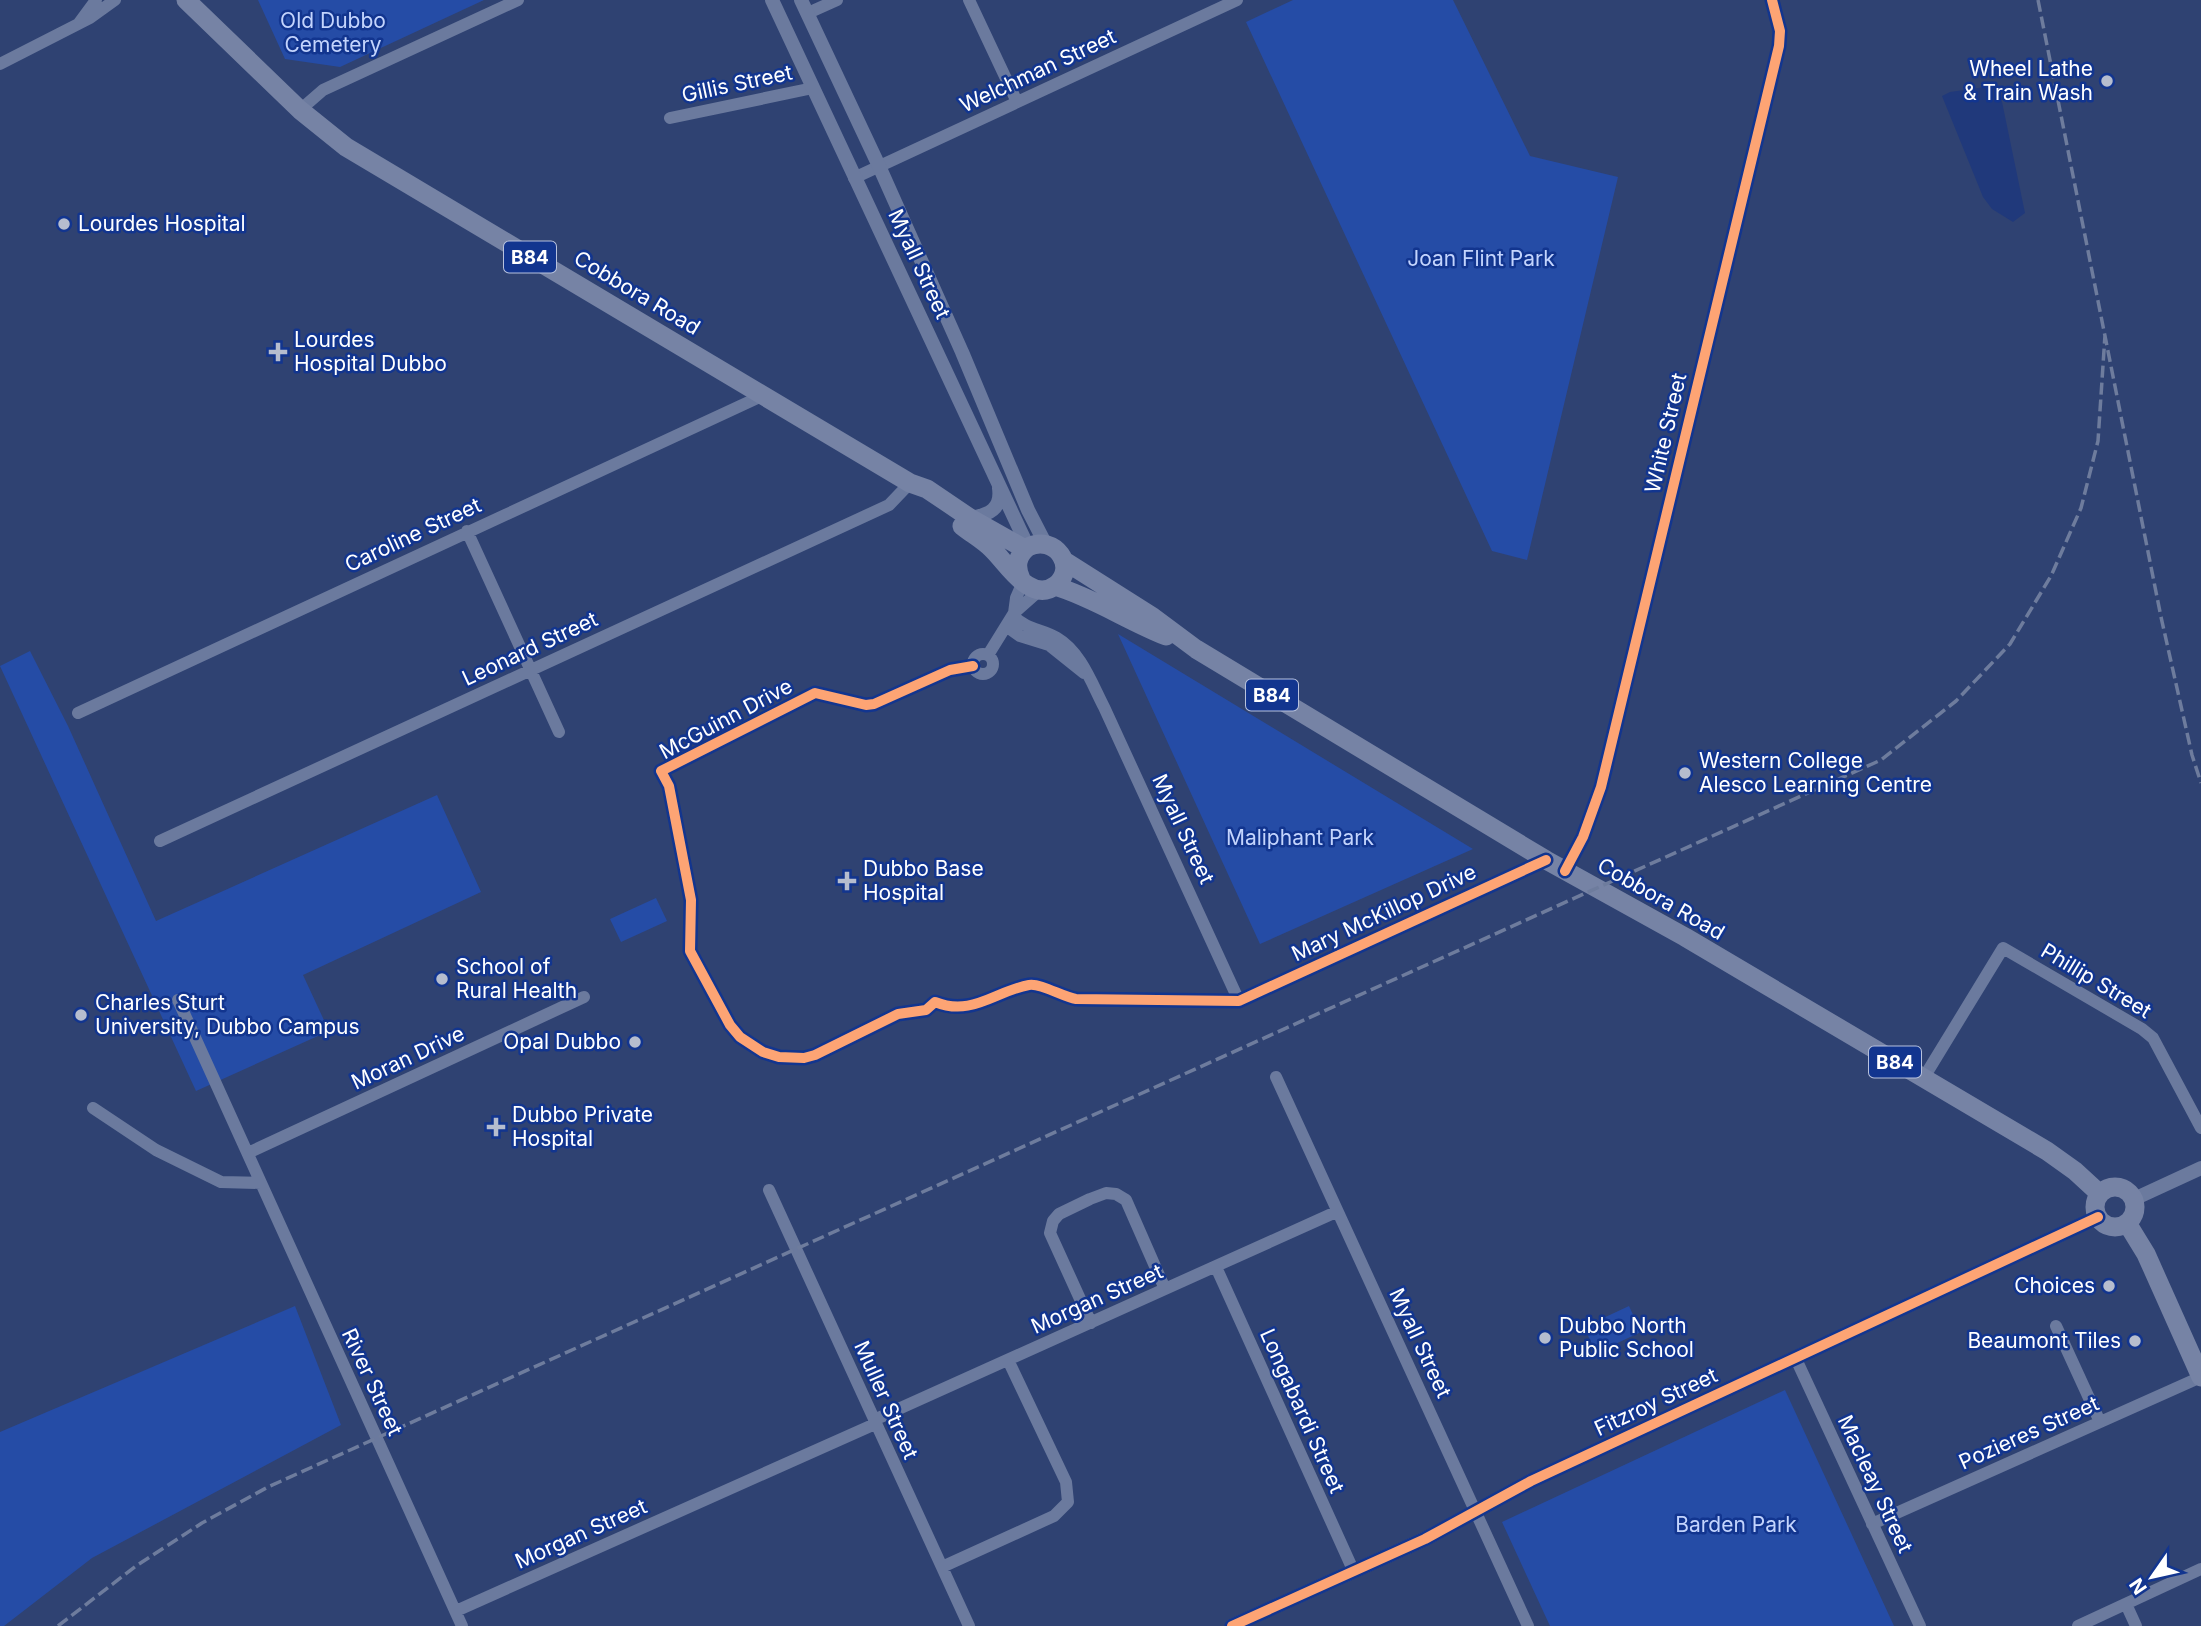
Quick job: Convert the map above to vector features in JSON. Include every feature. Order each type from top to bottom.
[{"type":"main road","name":"Cobbora Road","points":[[186,0],[323,131],[354,152],[910,483],[927,489],[970,519],[1033,546]]},
{"type":"main road","name":"Cobbora Road","points":[[910,483],[922,497],[990,547],[1035,585],[1076,592],[1139,626],[1196,649]]},
{"type":"main road","name":"B84","points":[[1033,546],[1057,549],[1063,560]]},
{"type":"main road","points":[[1033,546],[1018,560],[1017,567],[1035,585],[1063,574],[1063,560]]},
{"type":"main road","name":"Cobbora Road","points":[[1063,560],[1153,617],[1196,649],[1546,860],[1685,937],[2047,1151],[2075,1171],[2100,1194]]},
{"type":"main road","points":[[2112,1187],[2125,1189],[2134,1199],[2134,1212],[2127,1223],[2111,1227],[2098,1217],[2095,1205],[2100,1194],[2112,1187]]},
{"type":"main road","points":[[2127,1223],[2146,1254],[2201,1377]]},
{"type":"street","points":[[79,23],[96,0]]},
{"type":"street","points":[[0,64],[100,13],[115,0]]},
{"type":"street","points":[[300,110],[324,90],[518,0]]},
{"type":"street","name":"Myall Street","points":[[772,0],[997,480],[1033,546]]},
{"type":"street","points":[[804,7],[837,0]]},
{"type":"street","points":[[969,0],[1017,102]]},
{"type":"street","name":"Welchman Street","points":[[855,177],[1237,0]]},
{"type":"street","name":"White Street","points":[[1565,871],[1583,837],[1601,787],[1776,59],[1780,31],[1772,0]]},
{"type":"street","name":"Myall Street","points":[[804,7],[962,352],[1034,524],[1033,546]]},
{"type":"street","name":"Gillis Street","points":[[670,118],[813,88]]},
{"type":"street","name":"Caroline Street","points":[[78,713],[764,395]]},
{"type":"street","points":[[970,519],[983,516],[998,506],[1000,497],[997,480]]},
{"type":"street","name":"Leonard Street","points":[[160,841],[889,505],[910,483]]},
{"type":"street","points":[[467,531],[559,732]]},
{"type":"street","points":[[1011,618],[1035,585]]},
{"type":"street","points":[[1011,618],[1016,598],[1035,585]]},
{"type":"street","name":"Myall Street","points":[[1011,618],[1020,636],[1049,645],[1087,675],[1240,1001]]},
{"type":"street","name":"McGuinn Drive","points":[[1011,618],[988,655],[992,662],[989,671],[980,673],[973,666],[950,670],[874,704],[866,705],[815,693],[662,771],[669,786],[691,900],[690,951],[730,1025],[740,1037],[763,1052],[779,1057],[804,1058],[898,1014],[926,1010],[935,1002],[948,1008],[970,1006],[1030,985],[1076,999],[1240,1001]]},
{"type":"street","name":"Mary McKillop Drive","points":[[1240,1001],[1546,860]]},
{"type":"street","name":"Phillip Street","points":[[1923,1079],[2003,948],[2153,1038],[2201,1128]]},
{"type":"street","name":"Moran Drive","points":[[248,1153],[584,997]]},
{"type":"street","name":"River Street","points":[[178,1000],[462,1626]]},
{"type":"street","name":"Myall Street","points":[[1276,1077],[1528,1626]]},
{"type":"street","points":[[93,1108],[156,1150],[221,1182],[261,1183]]},
{"type":"street","points":[[2134,1199],[2201,1168]]},
{"type":"street","name":"Muller Street","points":[[769,1191],[969,1626]]},
{"type":"street","points":[[1091,1323],[1050,1233],[1053,1221],[1068,1208],[1106,1193],[1116,1194],[1126,1200],[1166,1289]]},
{"type":"street","name":"Morgan Street","points":[[456,1611],[1336,1212]]},
{"type":"street","name":"Fitzroy Street","points":[[1240,1624],[1426,1539],[1531,1481],[2098,1217]]},
{"type":"street","name":"Longabardi Street","points":[[1216,1266],[1354,1572]]},
{"type":"street","points":[[2056,1326],[2100,1423]]},
{"type":"street","name":"Macleay Street","points":[[1796,1359],[1920,1626]]},
{"type":"street","points":[[942,1567],[1054,1516],[1068,1502],[1066,1482],[1008,1360]]},
{"type":"street","name":"Pozieres Street","points":[[1872,1524],[2201,1377]]},
{"type":"street","points":[[2078,1626],[2201,1569]]},
{"type":"street","points":[[2126,1604],[2136,1626]]},
{"type":"green space","name":"Old Dubbo Cemetery","points":[[258,0],[484,0],[340,67],[285,59]]},
{"type":"green space","name":"Joan Flint Park","points":[[1293,0],[1453,0],[1530,156],[1618,177],[1527,560],[1492,551],[1246,22]]},
{"type":"green space","name":"Maliphant Park","points":[[1118,634],[1473,849],[1260,944]]},
{"type":"green space","points":[[30,651],[68,726],[156,921],[437,795],[481,892],[303,975],[329,1031],[196,1091],[0,666]]},
{"type":"green space","points":[[656,898],[667,921],[621,942],[610,919]]},
{"type":"green space","points":[[295,1306],[341,1425],[92,1558],[4,1626],[0,1626],[0,1432]]},
{"type":"green space","points":[[1629,1306],[1641,1332],[1596,1353],[1584,1327]]},
{"type":"green space","name":"Barden Park","points":[[1785,1390],[1894,1626],[1550,1626],[1502,1522]]},
{"type":"shaded area","points":[[1993,86],[2001,97],[2025,213],[2013,222],[1992,209],[1983,197],[1942,96],[1950,92]]},
{"type":"railway","points":[[2038,0],[2161,617],[2192,755],[2201,783]]},
{"type":"railway","points":[[58,1626],[136,1566],[202,1523],[268,1487],[1881,760],[1956,701],[2010,644],[2051,576],[2081,508],[2098,441],[2105,335]]},
{"type":"cycle path","points":[[1565,871],[1583,837],[1601,787],[1779,46],[1780,31],[1772,0]]},
{"type":"cycle path","points":[[973,666],[950,670],[874,704],[866,705],[815,693],[661,771],[669,786],[691,900],[690,951],[730,1025],[740,1037],[763,1052],[779,1057],[804,1058],[898,1014],[926,1010],[935,1002],[948,1006],[972,1005],[1029,985],[1040,986],[1076,999],[1239,1001],[1546,860]]},
{"type":"cycle path","points":[[1232,1626],[1425,1539],[1531,1481],[2098,1217]]},
{"type":"place","name":"Wheel Lathe & Train Wash","points":[[2107,81]]},
{"type":"place","name":"Lourdes Hospital","points":[[64,224]]},
{"type":"place","name":"Lourdes Hospital Dubbo","points":[[278,352]]},
{"type":"place","name":"Western College Alesco Learning Centre","points":[[1685,773]]},
{"type":"place","name":"Dubbo Base Hospital","points":[[847,881]]},
{"type":"place","name":"School of Rural Health","points":[[442,979]]},
{"type":"place","name":"Charles Sturt University, Dubbo Campus","points":[[81,1015]]},
{"type":"place","name":"Opal Dubbo","points":[[635,1042]]},
{"type":"place","name":"Dubbo Private Hospital","points":[[496,1127]]},
{"type":"place","name":"Choices","points":[[2109,1286]]},
{"type":"place","name":"Dubbo North Public School","points":[[1545,1338]]},
{"type":"place","name":"Beaumont Tiles","points":[[2135,1341]]}]
